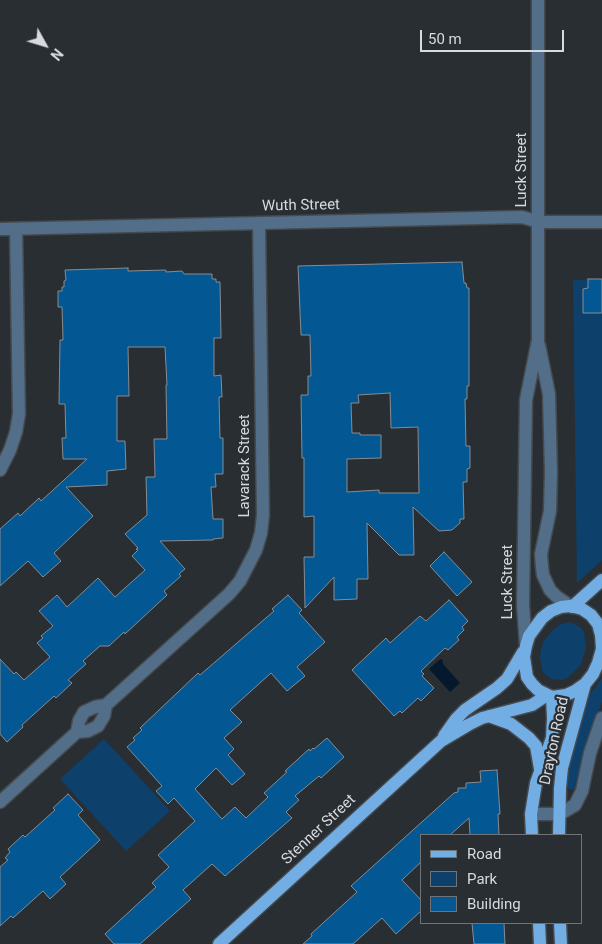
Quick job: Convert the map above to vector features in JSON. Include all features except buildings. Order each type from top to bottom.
[{"type":"main road","points":[[571,606],[582,609],[591,615],[598,624],[602,649],[593,674],[585,684],[566,695],[549,696],[538,690],[527,676],[524,662],[529,636],[542,618],[551,611],[571,606],[602,580]]},
{"type":"main road","name":"Stenner Street","points":[[219,944],[441,740],[465,710],[497,688],[518,663],[526,647]]},
{"type":"main road","name":"Drayton Road","points":[[559,834],[562,768],[585,684]]},
{"type":"main road","name":"Stenner Street","points":[[441,740],[488,716],[532,705],[549,696]]},
{"type":"main road","name":"Drayton Road","points":[[532,834],[531,814],[540,769],[552,738],[553,718],[549,696]]},
{"type":"main road","points":[[488,716],[511,724],[529,738],[536,746],[540,769]]},
{"type":"main road","points":[[539,924],[540,944]]},
{"type":"main road","points":[[560,924],[561,944]]},
{"type":"street","name":"Luck Street","points":[[526,647],[523,605],[526,400],[538,340],[538,0]]},
{"type":"street","name":"Wuth Street","points":[[0,229],[522,217],[539,222],[602,222]]},
{"type":"street","name":"Lavarack Street","points":[[0,802],[76,732],[84,712],[106,705],[228,594],[240,581],[256,550],[261,533],[263,515],[259,223]]},
{"type":"street","points":[[0,470],[13,441],[19,414],[16,229]]},
{"type":"street","name":"Luck Street","points":[[538,340],[549,394],[551,472],[550,511],[541,554],[542,567],[543,575],[550,590],[571,606]]},
{"type":"street","name":"Lavarack Street","points":[[76,732],[88,731],[98,726],[104,716],[106,705]]},
{"type":"street","points":[[531,814],[560,814],[571,809],[579,798],[590,753],[602,718]]},
{"type":"green space","points":[[602,279],[602,560],[577,583],[573,280]]},
{"type":"green space","points":[[570,622],[580,627],[584,632],[586,648],[583,658],[580,666],[567,678],[562,680],[552,679],[544,674],[542,670],[540,657],[543,642],[559,625]]},
{"type":"green space","points":[[602,678],[602,702],[574,790],[567,788],[569,769],[585,708],[591,693]]},
{"type":"green space","points":[[104,739],[170,811],[126,851],[60,779]]},
{"type":"shaded area","points":[[442,659],[443,664],[460,683],[450,692],[429,669]]}]
